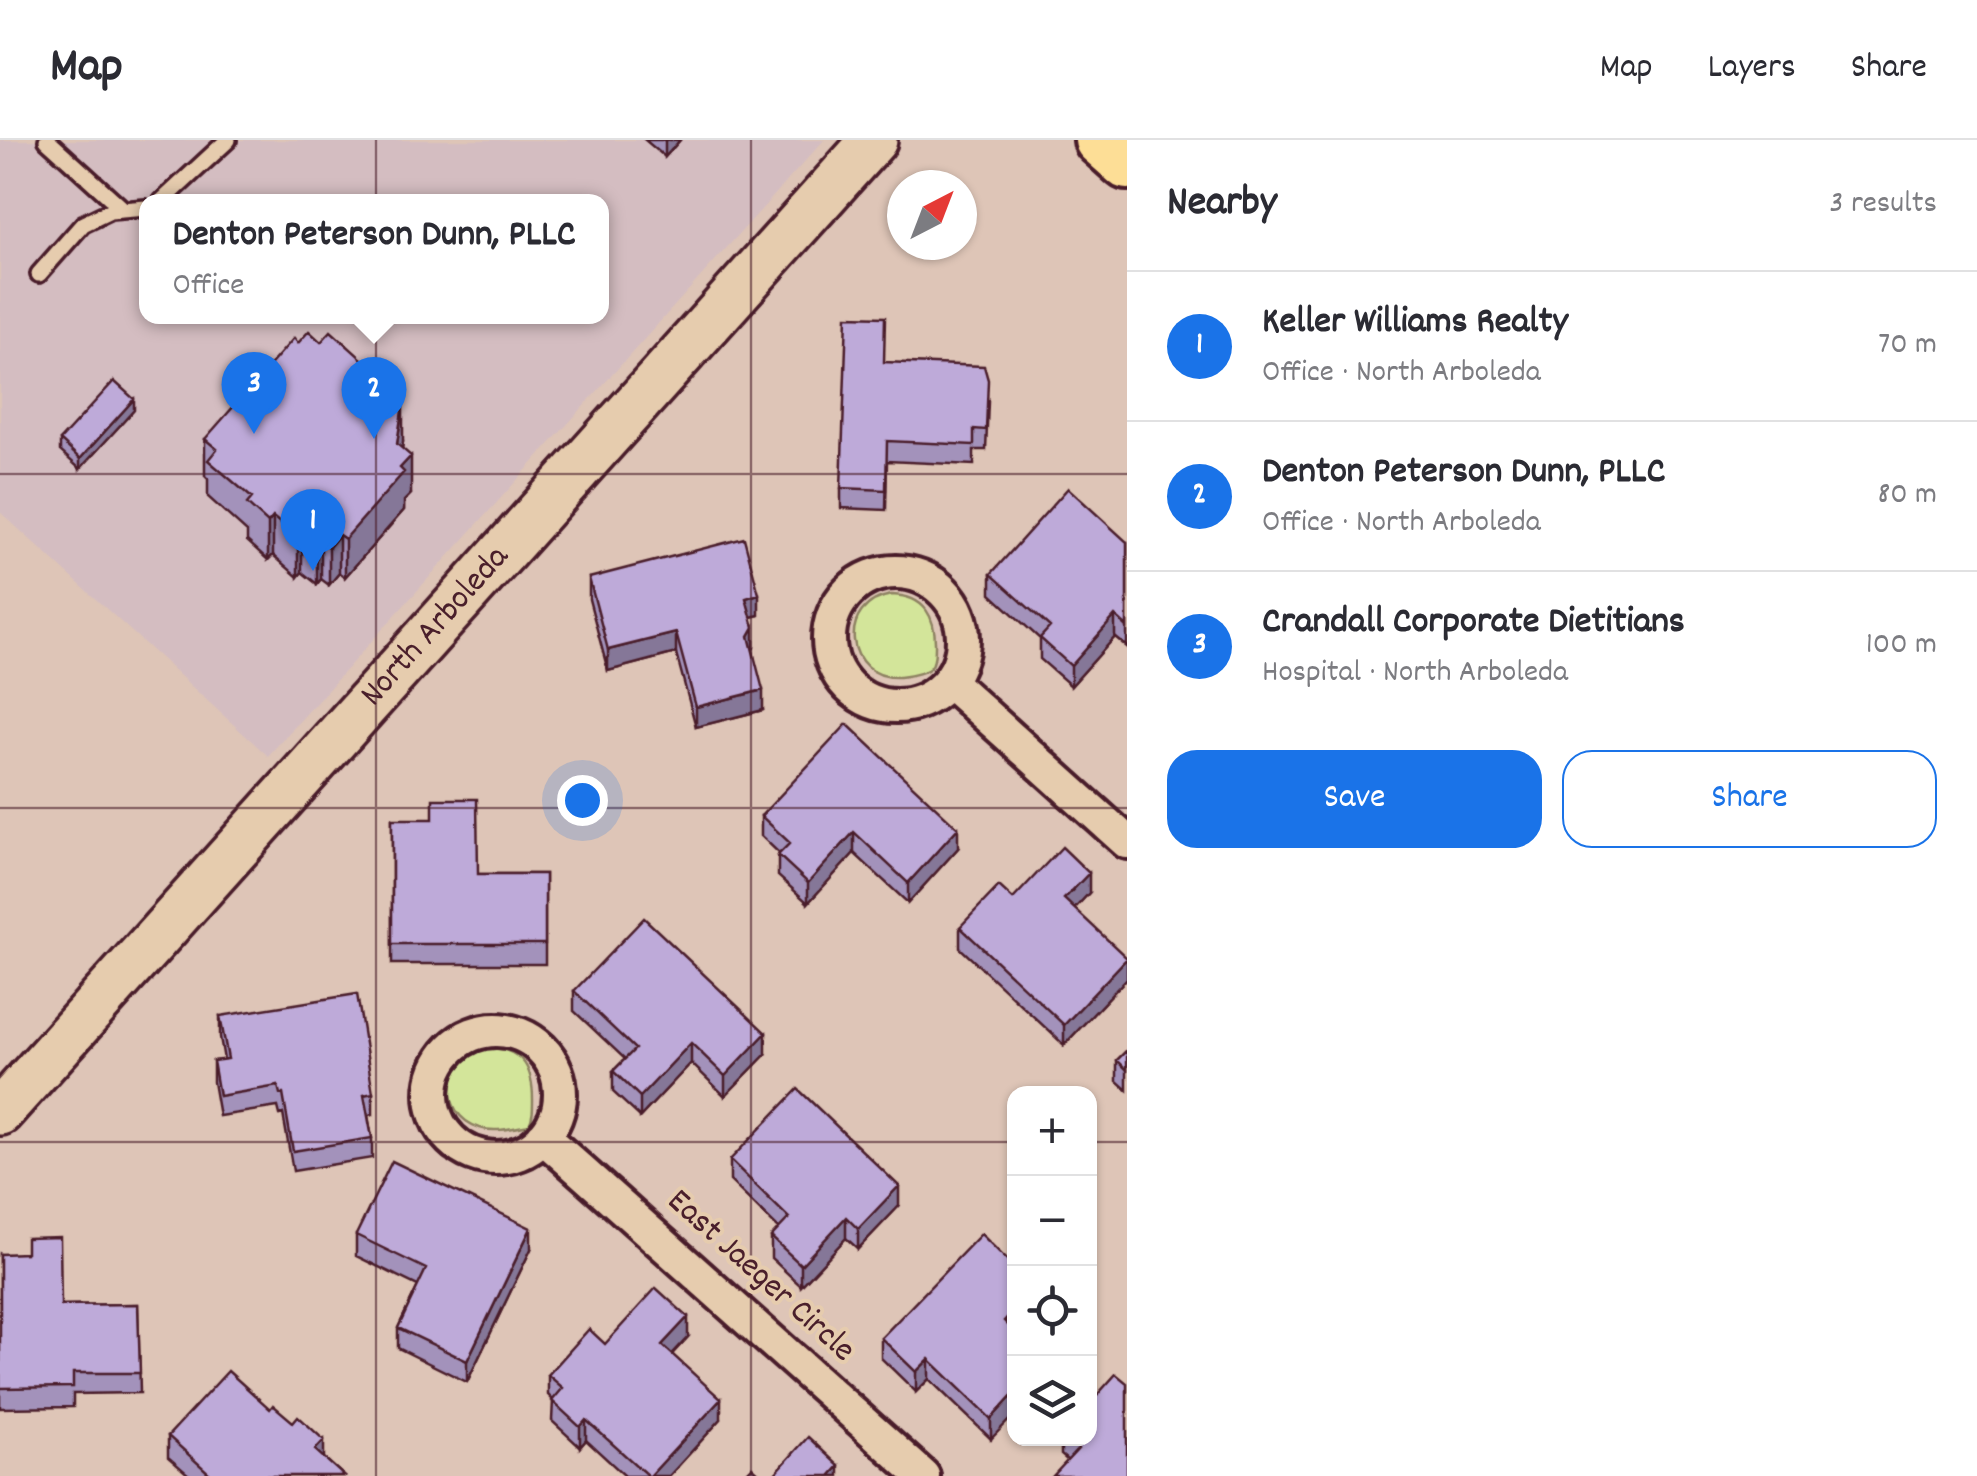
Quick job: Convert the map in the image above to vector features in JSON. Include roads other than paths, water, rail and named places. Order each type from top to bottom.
[{"type":"main road","points":[[1100,140],[1127,164]]},
{"type":"street","name":"North Arboleda","points":[[0,1112],[874,140]]},
{"type":"street","points":[[897,572],[936,585],[960,618],[964,638],[960,658],[948,681],[937,693],[918,703],[897,706],[875,704],[856,694],[841,678],[831,658],[832,616],[843,597],[858,583],[877,574],[897,572]]},
{"type":"street","points":[[948,681],[1127,842]]},
{"type":"street","name":"East Jaeger Circle","points":[[543,1137],[923,1476]]},
{"type":"lane","points":[[47,140],[122,209]]},
{"type":"lane","points":[[171,194],[228,140]]},
{"type":"lane","points":[[39,274],[83,224],[110,210],[139,208]]},
{"type":"place","name":"Crandall Corporate Dietitians","points":[[254,434]]},
{"type":"place","name":"Denton Peterson Dunn, PLLC","points":[[374,439]]},
{"type":"place","name":"Keller Williams Realty","points":[[313,571]]}]
